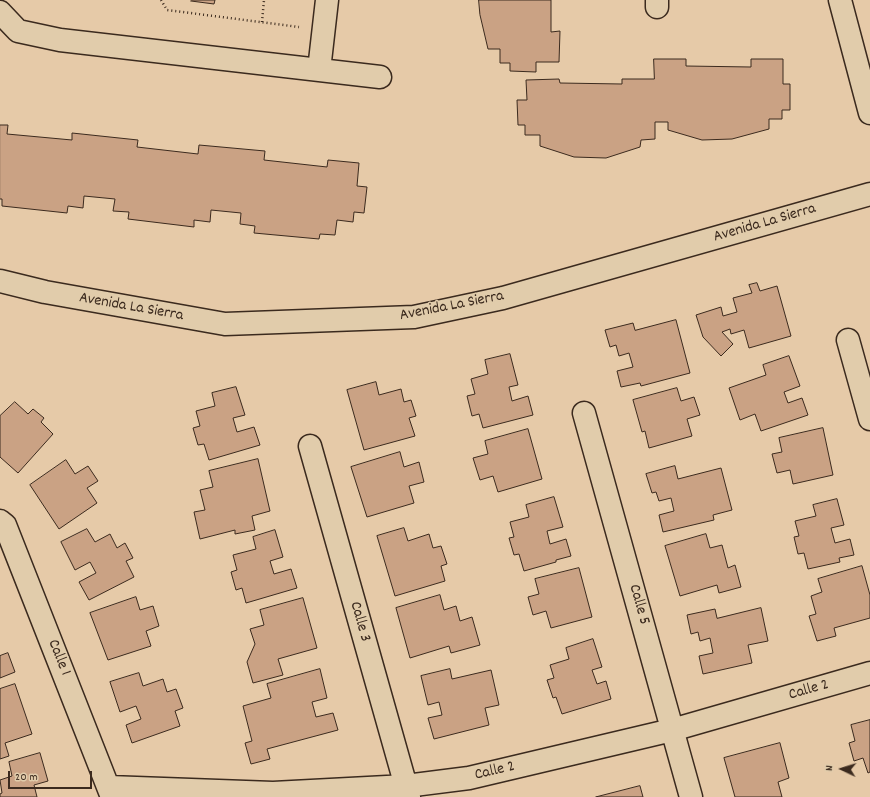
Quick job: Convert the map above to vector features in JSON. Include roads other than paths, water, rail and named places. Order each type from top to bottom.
[{"type":"street","points":[[318,70],[327,0]]},
{"type":"street","points":[[840,0],[870,113]]},
{"type":"street","points":[[0,12],[18,31],[60,40],[380,76]]},
{"type":"street","name":"Avenida La Sierra","points":[[0,281],[45,292],[225,324],[414,317],[503,298],[870,194]]},
{"type":"street","points":[[848,340],[870,419]]},
{"type":"street","name":"Calle 5","points":[[584,413],[691,797]]},
{"type":"street","name":"Calle 3","points":[[310,446],[407,792]]},
{"type":"street","name":"Calle 1","points":[[0,521],[5,525],[111,792]]},
{"type":"street","name":"Calle 2","points":[[111,792],[407,792],[672,730],[870,673]]}]
